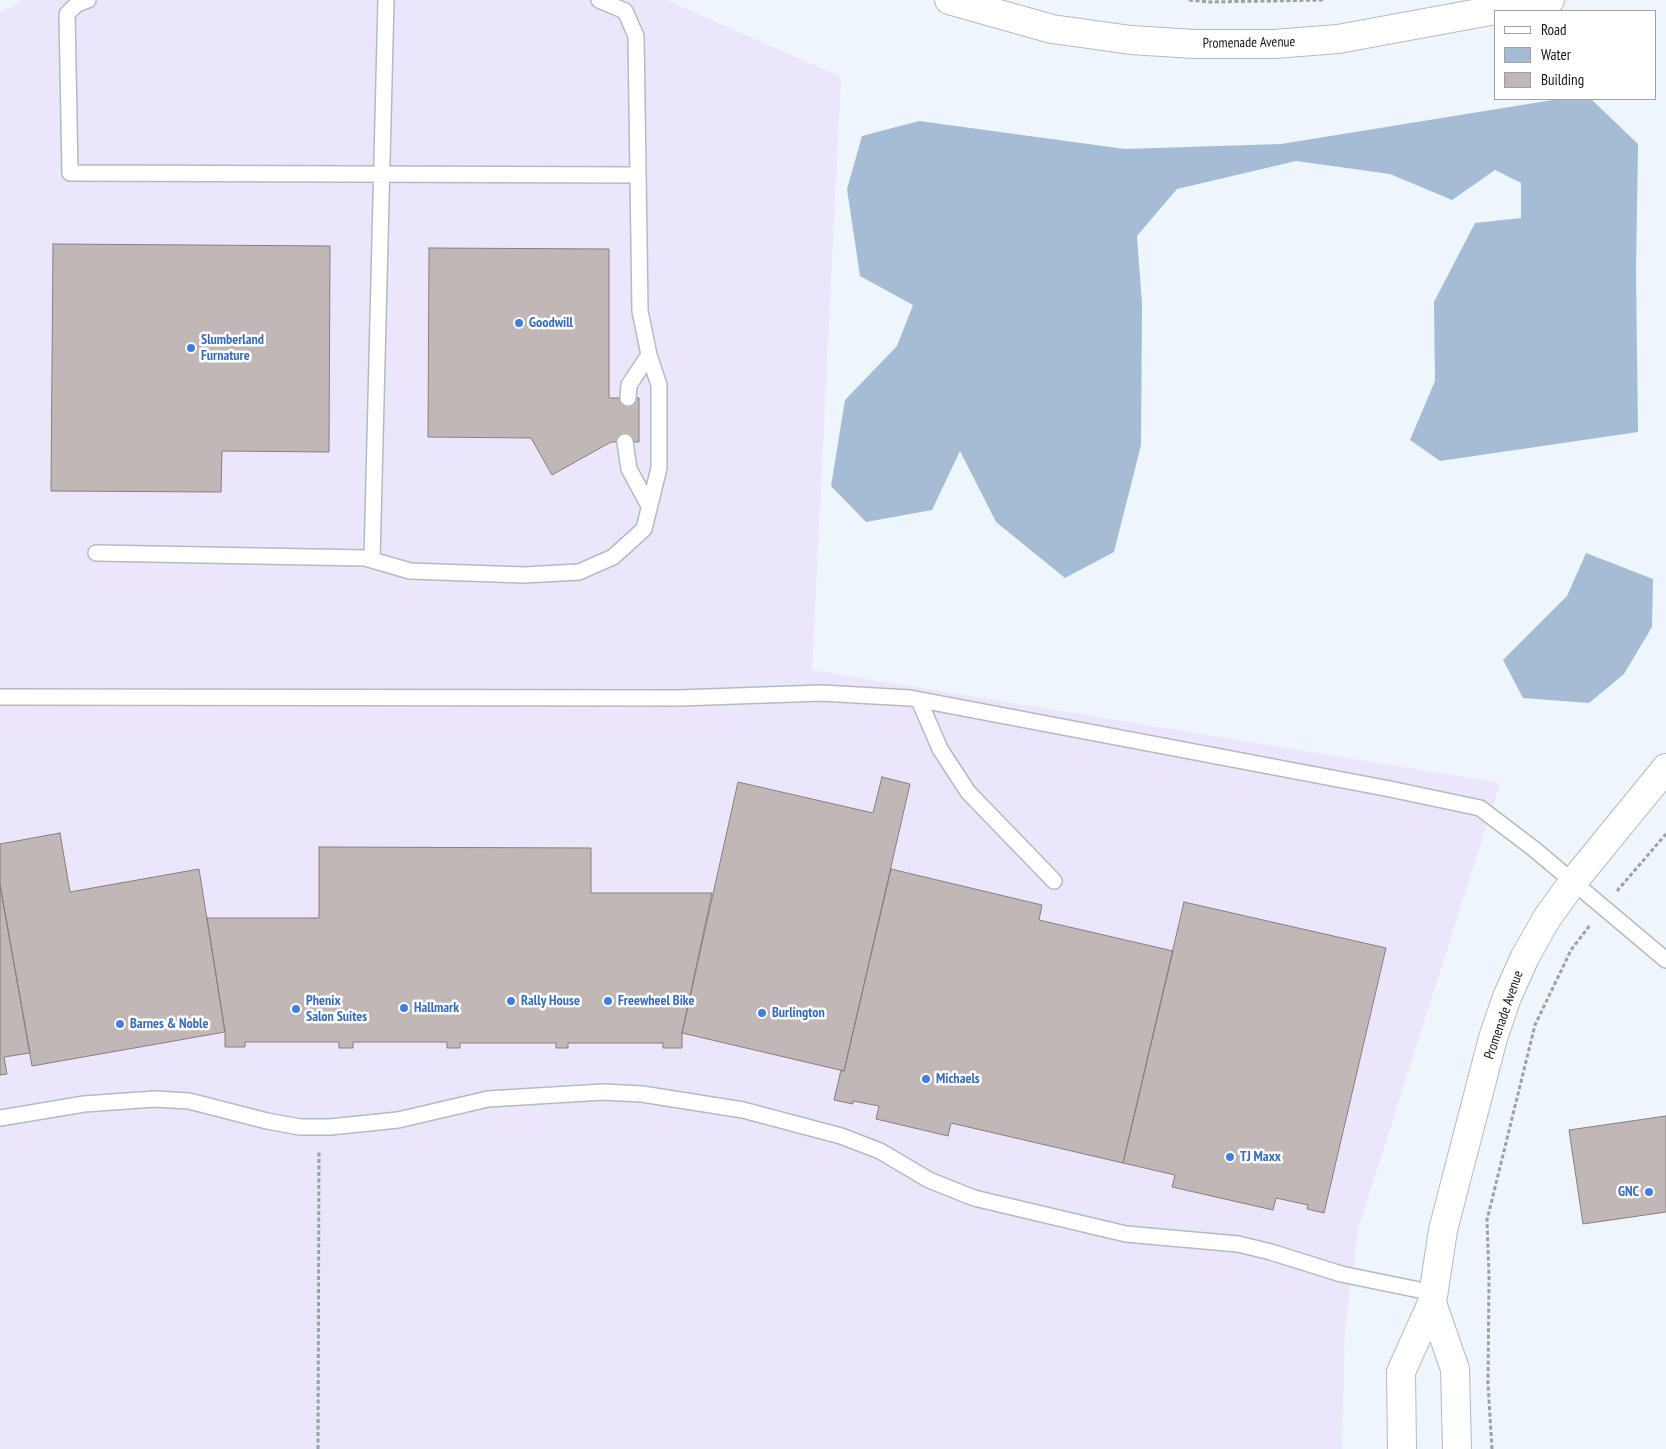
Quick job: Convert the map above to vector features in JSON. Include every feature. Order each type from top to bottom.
[{"type":"street","name":"Promenade Avenue","points":[[949,0],[1052,29],[1131,40],[1194,44],[1274,44],[1338,39],[1494,10]]},
{"type":"street","name":"Promenade Avenue","points":[[1496,10],[1550,0]]},
{"type":"street","name":"Promenade Avenue","points":[[1402,1449],[1402,1372],[1433,1298],[1443,1230],[1493,1038],[1507,997],[1525,957],[1542,926],[1573,882],[1666,768]]},
{"type":"street","name":"Promenade Avenue","points":[[1433,1298],[1455,1369],[1457,1449]]},
{"type":"lane","points":[[88,0],[77,4],[68,14],[70,173],[638,175]]},
{"type":"lane","points":[[372,560],[386,0]]},
{"type":"lane","points":[[96,553],[308,556],[372,560],[410,570],[524,575],[579,572],[613,557],[644,530],[659,468],[659,385],[649,355],[640,311],[636,36],[625,11],[599,0]]},
{"type":"lane","points":[[628,398],[629,385],[649,355]]},
{"type":"lane","points":[[625,442],[629,469],[649,506]]},
{"type":"lane","points":[[0,696],[679,698],[821,693],[919,700],[1380,787],[1480,808],[1573,882],[1666,960]]},
{"type":"lane","points":[[919,700],[940,749],[968,792],[1054,882]]},
{"type":"lane","points":[[0,1118],[84,1104],[156,1099],[189,1101],[267,1121],[319,1127],[398,1120],[488,1099],[540,1095],[603,1092],[687,1100],[743,1110],[841,1136],[880,1151],[929,1180],[974,1198],[1126,1234],[1238,1244],[1271,1252],[1340,1274],[1433,1298]]},
{"type":"path","points":[[1189,0],[1209,2],[1325,0]]},
{"type":"path","points":[[1492,1449],[1488,1384],[1490,1276],[1487,1220],[1535,1025],[1571,950],[1666,834]]},
{"type":"path","points":[[318,1449],[319,1127]]},
{"type":"shaded area","points":[[23,0],[666,0],[841,77],[812,670],[1500,783],[1359,1226],[1345,1326],[1342,1449],[0,1449],[0,13]]},
{"type":"water","points":[[1553,100],[1592,100],[1638,144],[1636,272],[1638,432],[1440,461],[1410,440],[1435,381],[1434,302],[1475,223],[1521,218],[1521,183],[1495,170],[1452,200],[1390,174],[1296,161],[1177,189],[1137,236],[1142,304],[1141,445],[1114,552],[1065,578],[996,522],[960,451],[932,510],[866,522],[831,486],[845,400],[897,346],[913,305],[860,276],[847,189],[862,136],[919,121],[1125,149],[1281,144]]},
{"type":"water","points":[[1586,553],[1653,579],[1652,627],[1624,674],[1589,703],[1523,698],[1503,660],[1567,596]]},
{"type":"building","name":"Slumberland Furnature","points":[[53,244],[330,246],[329,452],[222,451],[221,492],[51,491]]},
{"type":"building","name":"Goodwill","points":[[429,248],[609,249],[609,398],[639,398],[639,442],[611,442],[552,475],[531,438],[428,437]]},
{"type":"building","points":[[882,777],[910,784],[844,1071],[682,1033],[738,782],[873,813]]},
{"type":"building","points":[[60,833],[70,892],[199,869],[225,1032],[32,1066],[0,885],[0,844]]},
{"type":"building","points":[[319,847],[591,848],[591,893],[712,893],[682,1033],[682,1048],[663,1048],[663,1043],[568,1043],[568,1048],[556,1048],[556,1043],[460,1043],[460,1048],[447,1048],[447,1042],[353,1042],[353,1048],[339,1048],[339,1042],[245,1042],[245,1047],[225,1047],[225,1032],[207,918],[319,918]]},
{"type":"building","points":[[891,869],[1042,905],[1039,920],[1173,951],[1123,1163],[951,1123],[948,1136],[876,1119],[879,1106],[853,1101],[853,1104],[834,1100],[841,1070],[844,1071]]},
{"type":"building","points":[[0,885],[30,1053],[4,1057],[7,1074],[0,1075]]},
{"type":"building","points":[[1184,902],[1386,948],[1324,1213],[1307,1209],[1308,1205],[1276,1198],[1273,1210],[1172,1187],[1175,1175],[1123,1163]]},
{"type":"building","points":[[1666,1116],[1666,1212],[1583,1224],[1569,1130]]},
{"type":"place","name":"Goodwill","points":[[519,323]]},
{"type":"place","name":"Slumberland Furnature","points":[[191,348]]},
{"type":"place","name":"Rally House","points":[[511,1001]]},
{"type":"place","name":"Freewheel Bike","points":[[608,1001]]},
{"type":"place","name":"Hallmark","points":[[404,1008]]},
{"type":"place","name":"Phenix Salon Suites","points":[[296,1009]]},
{"type":"place","name":"Burlington","points":[[762,1013]]},
{"type":"place","name":"Barnes & Noble","points":[[120,1024]]},
{"type":"place","name":"Michaels","points":[[926,1079]]},
{"type":"place","name":"TJ Maxx","points":[[1230,1157]]},
{"type":"place","name":"GNC","points":[[1649,1192]]}]
